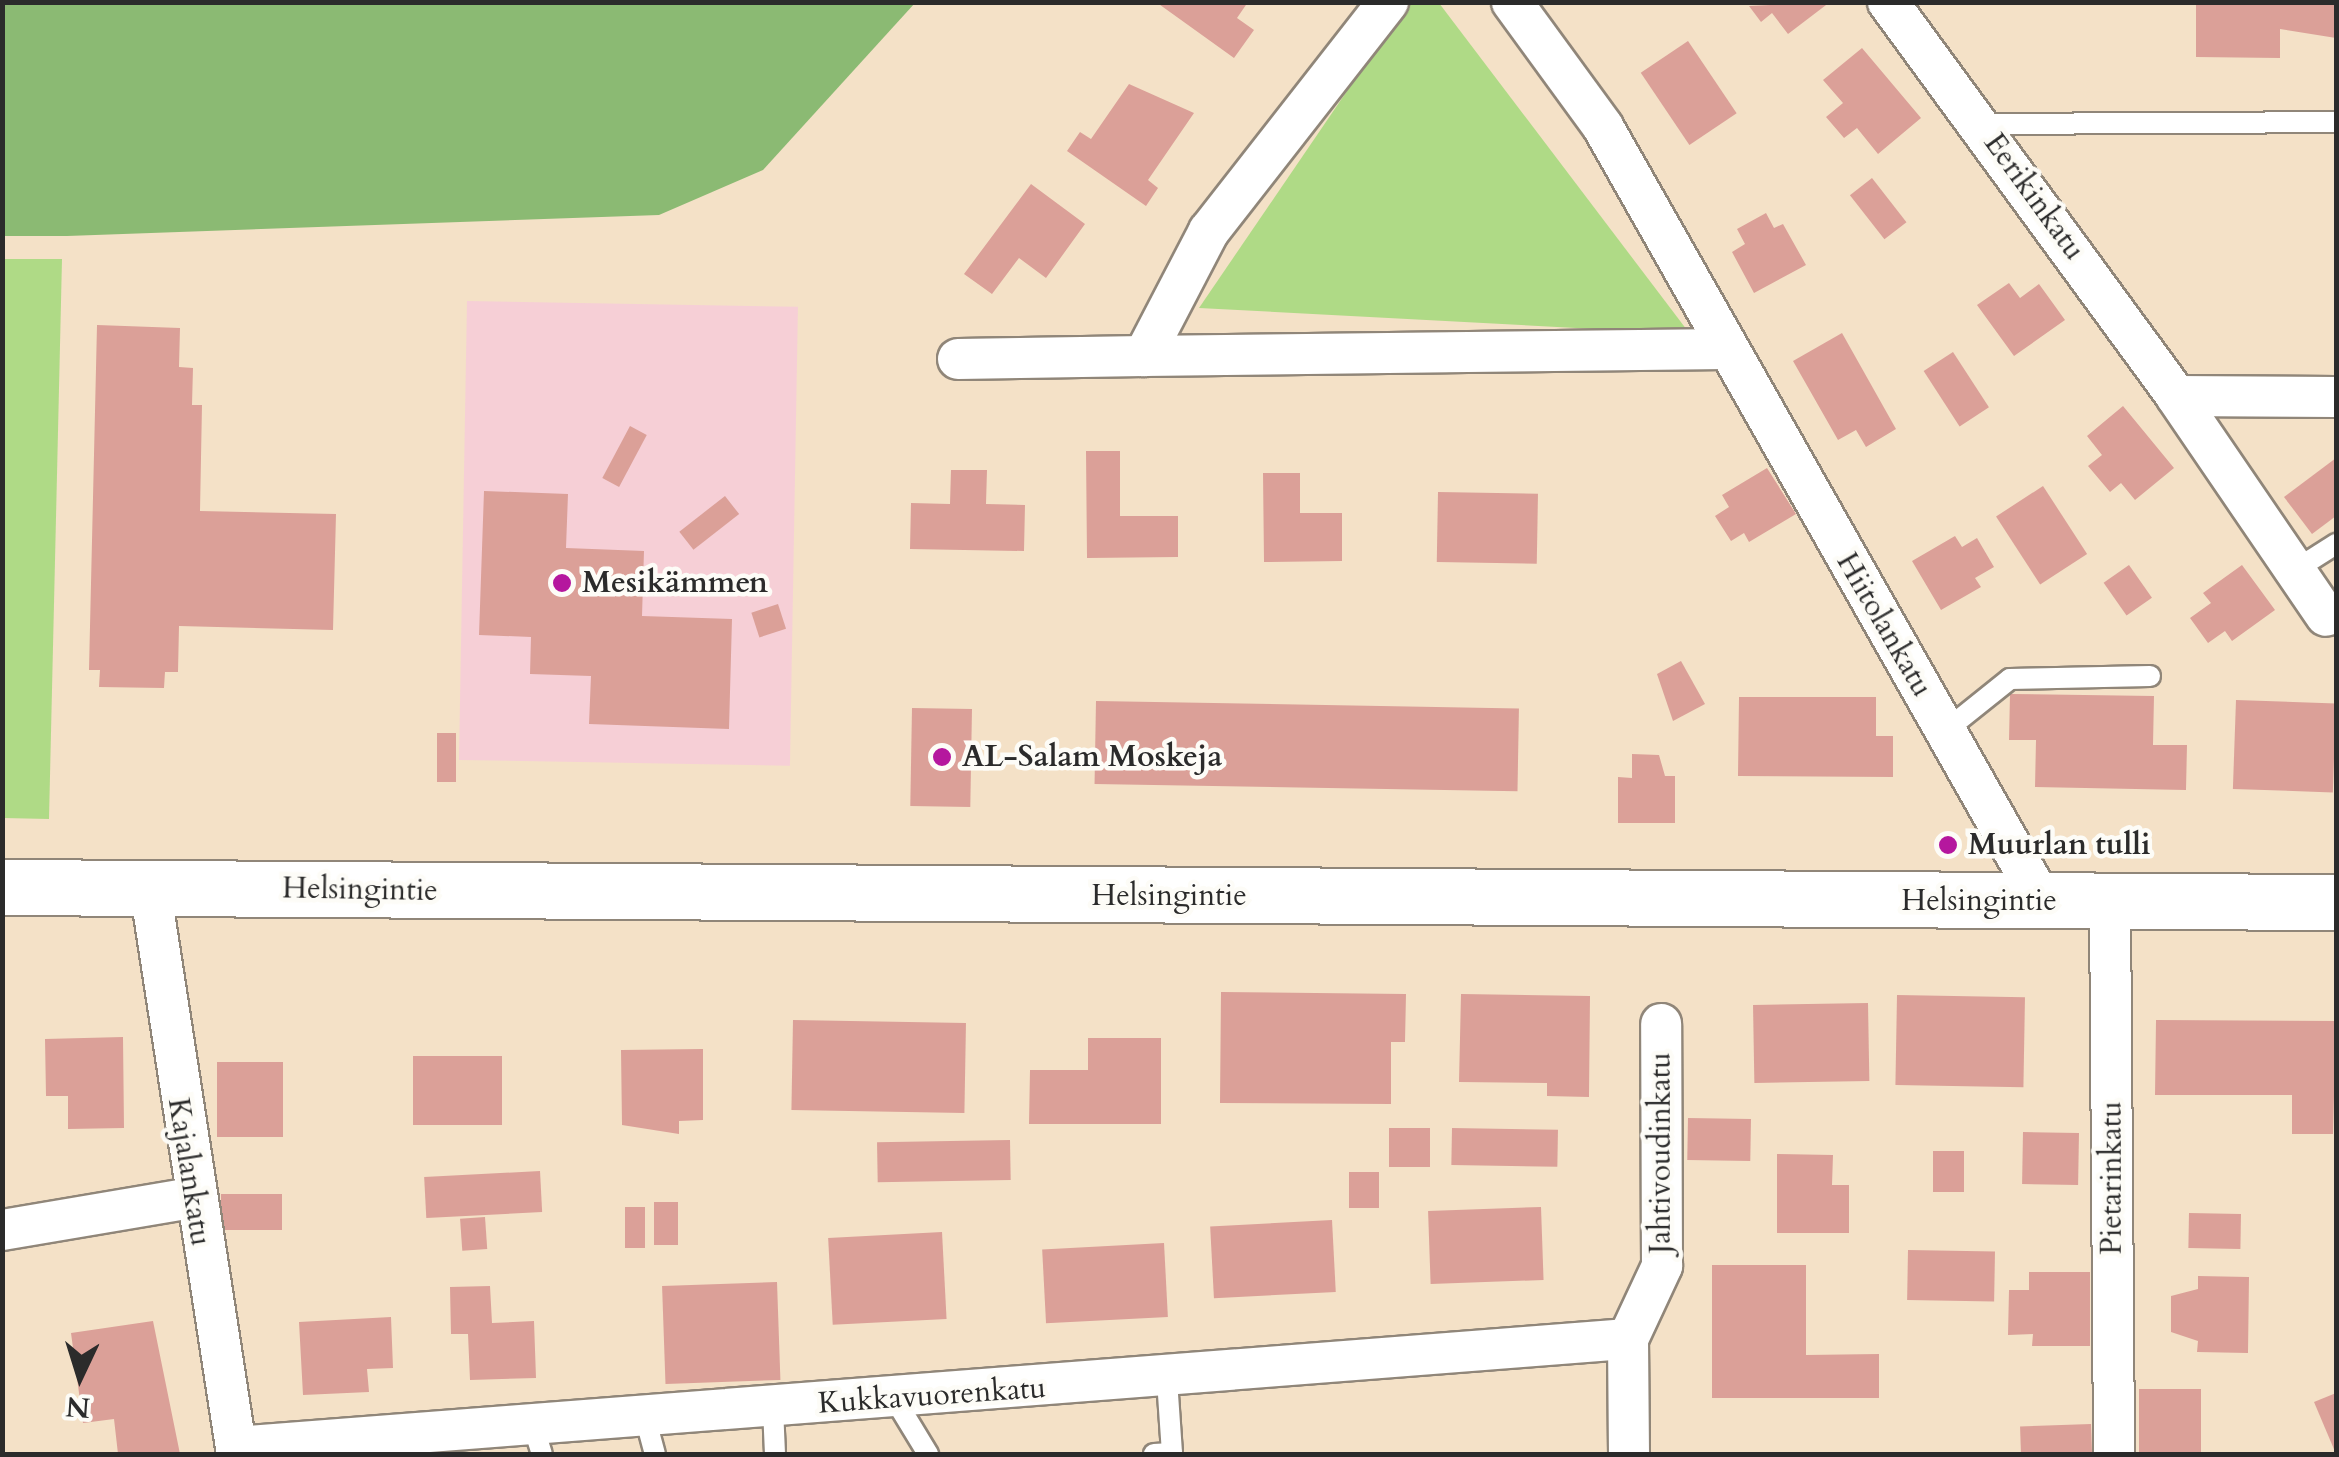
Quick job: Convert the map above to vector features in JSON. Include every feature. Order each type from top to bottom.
[{"type":"main road","name":"Helsingintie","points":[[2,887],[2336,902]]},
{"type":"street","points":[[1144,356],[1209,231],[1388,2]]},
{"type":"street","name":"Hiitolankatu","points":[[1512,2],[1603,127],[2042,902]]},
{"type":"street","name":"Eerikinkatu","points":[[1888,2],[2176,396],[2326,616]]},
{"type":"street","points":[[958,360],[1726,349]]},
{"type":"street","points":[[2176,396],[2336,397]]},
{"type":"street","name":"Kajalankatu","points":[[150,888],[192,1198],[237,1451]]},
{"type":"street","name":"Pietarinkatu","points":[[2110,902],[2114,1454]]},
{"type":"street","name":"Jahtivoudinkatu","points":[[1629,1454],[1628,1339],[1662,1266],[1661,1024]]},
{"type":"street","points":[[2,1230],[192,1198]]},
{"type":"street","name":"Kukkavuorenkatu","points":[[237,1451],[650,1436],[773,1408],[1628,1339]]},
{"type":"lane","points":[[1980,124],[2336,122]]},
{"type":"lane","points":[[2295,570],[2336,544]]},
{"type":"lane","points":[[1945,731],[2010,679],[2150,676]]},
{"type":"lane","points":[[1154,1454],[1172,1453],[1167,1379]]},
{"type":"lane","points":[[894,1398],[928,1454]]},
{"type":"lane","points":[[773,1408],[775,1454]]},
{"type":"shaded area","points":[[467,301],[798,307],[790,766],[459,760]]},
{"type":"green space","points":[[3,2],[915,3],[763,170],[659,215],[3,236]]},
{"type":"green space","points":[[1407,3],[1439,3],[1690,334],[1199,308]]},
{"type":"green space","points":[[3,259],[62,259],[49,819],[3,818]]},
{"type":"building","points":[[1156,2],[1248,2],[1237,18],[1254,30],[1234,58]]},
{"type":"building","points":[[1830,2],[1788,34],[1772,13],[1761,22],[1749,6]]},
{"type":"building","points":[[2196,2],[2336,2],[2336,38],[2280,29],[2280,58],[2196,57]]},
{"type":"building","points":[[1688,41],[1737,113],[1689,145],[1641,73]]},
{"type":"building","points":[[1862,48],[1921,118],[1878,154],[1857,128],[1844,138],[1826,117],[1843,103],[1823,80]]},
{"type":"building","points":[[1129,84],[1194,113],[1148,180],[1158,188],[1146,206],[1067,151],[1080,132],[1091,139]]},
{"type":"building","points":[[1872,178],[1906,222],[1884,239],[1850,195]]},
{"type":"building","points":[[1031,184],[1085,224],[1046,278],[1019,258],[992,294],[964,274]]},
{"type":"building","points":[[1766,213],[1774,228],[1783,224],[1806,265],[1754,293],[1732,252],[1745,244],[1737,229]]},
{"type":"building","points":[[2009,283],[2020,298],[2039,284],[2065,320],[2014,356],[1977,305]]},
{"type":"building","points":[[97,325],[180,328],[179,367],[193,368],[192,405],[202,405],[200,511],[336,514],[333,630],[179,626],[178,672],[165,672],[164,688],[99,687],[100,670],[89,670]]},
{"type":"building","points":[[1842,333],[1896,429],[1866,447],[1856,430],[1838,440],[1793,361]]},
{"type":"building","points":[[1953,352],[1989,407],[1960,426],[1924,371]]},
{"type":"building","points":[[2123,406],[2174,468],[2135,500],[2121,483],[2110,492],[2088,466],[2102,455],[2087,436]]},
{"type":"building","points":[[630,426],[647,435],[619,487],[602,478]]},
{"type":"building","points":[[1086,451],[1120,451],[1120,516],[1178,516],[1178,557],[1087,558]]},
{"type":"building","points":[[2336,458],[2336,516],[2312,534],[2284,497]]},
{"type":"building","points":[[1767,468],[1796,514],[1749,542],[1744,533],[1731,541],[1715,516],[1729,507],[1722,495]]},
{"type":"building","points":[[951,470],[987,470],[986,504],[1025,505],[1024,551],[910,549],[911,503],[950,504]]},
{"type":"building","points":[[1263,473],[1300,473],[1300,513],[1342,513],[1342,561],[1264,562]]},
{"type":"building","points":[[2043,486],[2087,554],[2040,584],[1996,516]]},
{"type":"building","name":"Mesikämmen","points":[[484,491],[568,494],[566,548],[644,551],[642,616],[732,619],[729,729],[589,724],[591,676],[530,674],[531,637],[479,635]]},
{"type":"building","points":[[1438,492],[1538,494],[1537,564],[1437,562]]},
{"type":"building","points":[[725,496],[739,514],[693,550],[679,532]]},
{"type":"building","points":[[1955,536],[1962,547],[1977,538],[1994,567],[1975,578],[1981,587],[1941,610],[1912,561]]},
{"type":"building","points":[[2129,565],[2152,598],[2127,616],[2104,583]]},
{"type":"building","points":[[2242,565],[2275,610],[2232,641],[2225,631],[2208,643],[2190,618],[2211,603],[2203,593]]},
{"type":"building","points":[[778,604],[786,629],[759,637],[751,613]]},
{"type":"building","points":[[1681,661],[1705,704],[1673,721],[1657,674]]},
{"type":"building","points":[[2010,694],[2154,696],[2153,745],[2187,745],[2186,790],[2035,787],[2036,740],[2009,740]]},
{"type":"building","points":[[1739,697],[1876,697],[1876,736],[1893,736],[1893,777],[1738,776]]},
{"type":"building","points":[[2236,700],[2336,703],[2333,792],[2233,789]]},
{"type":"building","points":[[1096,701],[1519,708],[1517,791],[1095,784]]},
{"type":"building","name":"AL-Salam Moskeja","points":[[912,708],[972,709],[970,807],[910,806]]},
{"type":"building","points":[[437,733],[456,733],[456,782],[437,782]]},
{"type":"building","points":[[1632,754],[1659,755],[1665,776],[1675,776],[1675,823],[1618,823],[1618,777],[1632,778]]},
{"type":"building","points":[[1221,992],[1406,994],[1405,1042],[1391,1042],[1391,1104],[1220,1103]]},
{"type":"building","points":[[1461,994],[1590,996],[1589,1097],[1547,1096],[1547,1083],[1459,1082]]},
{"type":"building","points":[[1897,995],[2025,997],[2023,1087],[1895,1085]]},
{"type":"building","points":[[1868,1003],[1869,1081],[1754,1083],[1753,1005]]},
{"type":"building","points":[[793,1020],[966,1023],[964,1113],[791,1110]]},
{"type":"building","points":[[2156,1020],[2336,1021],[2333,1134],[2292,1134],[2292,1095],[2155,1095]]},
{"type":"building","points":[[123,1037],[124,1128],[68,1129],[68,1096],[46,1096],[45,1039]]},
{"type":"building","points":[[1088,1038],[1161,1038],[1161,1124],[1029,1124],[1030,1070],[1088,1070]]},
{"type":"building","points":[[703,1049],[703,1120],[679,1121],[679,1134],[622,1125],[621,1050]]},
{"type":"building","points":[[413,1056],[502,1056],[502,1125],[413,1125]]},
{"type":"building","points":[[217,1062],[283,1062],[283,1137],[217,1137]]},
{"type":"building","points":[[1688,1118],[1751,1119],[1750,1161],[1687,1160]]},
{"type":"building","points":[[1389,1128],[1430,1128],[1430,1167],[1389,1167]]},
{"type":"building","points":[[1452,1128],[1558,1130],[1557,1167],[1451,1165]]},
{"type":"building","points":[[2023,1132],[2079,1133],[2078,1185],[2022,1184]]},
{"type":"building","points":[[1010,1140],[1011,1180],[878,1182],[877,1142]]},
{"type":"building","points":[[1933,1151],[1964,1151],[1964,1192],[1933,1192]]},
{"type":"building","points":[[1777,1154],[1833,1155],[1832,1185],[1849,1185],[1849,1233],[1777,1233]]},
{"type":"building","points":[[540,1171],[542,1212],[426,1218],[424,1177]]},
{"type":"building","points":[[1349,1172],[1379,1172],[1379,1208],[1349,1208]]},
{"type":"building","points":[[221,1194],[282,1194],[282,1230],[221,1230]]},
{"type":"building","points":[[654,1202],[678,1202],[678,1245],[654,1245]]},
{"type":"building","points":[[625,1207],[645,1207],[645,1248],[625,1248]]},
{"type":"building","points":[[1541,1207],[1544,1280],[1431,1284],[1428,1211]]},
{"type":"building","points":[[2189,1213],[2241,1214],[2240,1249],[2188,1248]]},
{"type":"building","points":[[485,1217],[487,1249],[462,1251],[460,1219]]},
{"type":"building","points":[[1332,1220],[1336,1292],[1214,1298],[1210,1226]]},
{"type":"building","points":[[942,1232],[947,1319],[833,1325],[828,1238]]},
{"type":"building","points":[[1164,1243],[1168,1317],[1046,1323],[1042,1249]]},
{"type":"building","points":[[1908,1250],[1995,1252],[1994,1302],[1907,1300]]},
{"type":"building","points":[[1712,1265],[1806,1265],[1806,1355],[1879,1354],[1879,1398],[1712,1398]]},
{"type":"building","points":[[2029,1272],[2090,1272],[2090,1346],[2032,1346],[2033,1334],[2008,1335],[2009,1290],[2029,1290]]},
{"type":"building","points":[[2198,1276],[2249,1277],[2248,1353],[2197,1352],[2198,1341],[2171,1332],[2171,1296],[2198,1289]]},
{"type":"building","points":[[777,1282],[780,1380],[665,1384],[662,1286]]},
{"type":"building","points":[[490,1286],[492,1323],[534,1321],[536,1378],[470,1380],[468,1334],[451,1334],[450,1287]]},
{"type":"building","points":[[391,1317],[393,1368],[367,1369],[369,1392],[303,1395],[299,1322]]},
{"type":"building","points":[[153,1321],[180,1454],[118,1454],[114,1419],[83,1423],[71,1333]]},
{"type":"building","points":[[2139,1389],[2201,1389],[2201,1454],[2139,1454]]},
{"type":"building","points":[[2336,1393],[2336,1454],[2314,1402]]},
{"type":"building","points":[[2091,1424],[2092,1454],[2021,1454],[2020,1426]]},
{"type":"place","name":"Mesikämmen","points":[[562,583]]},
{"type":"place","name":"AL-Salam Moskeja","points":[[942,757]]},
{"type":"place","name":"Muurlan tulli","points":[[1948,845]]}]
